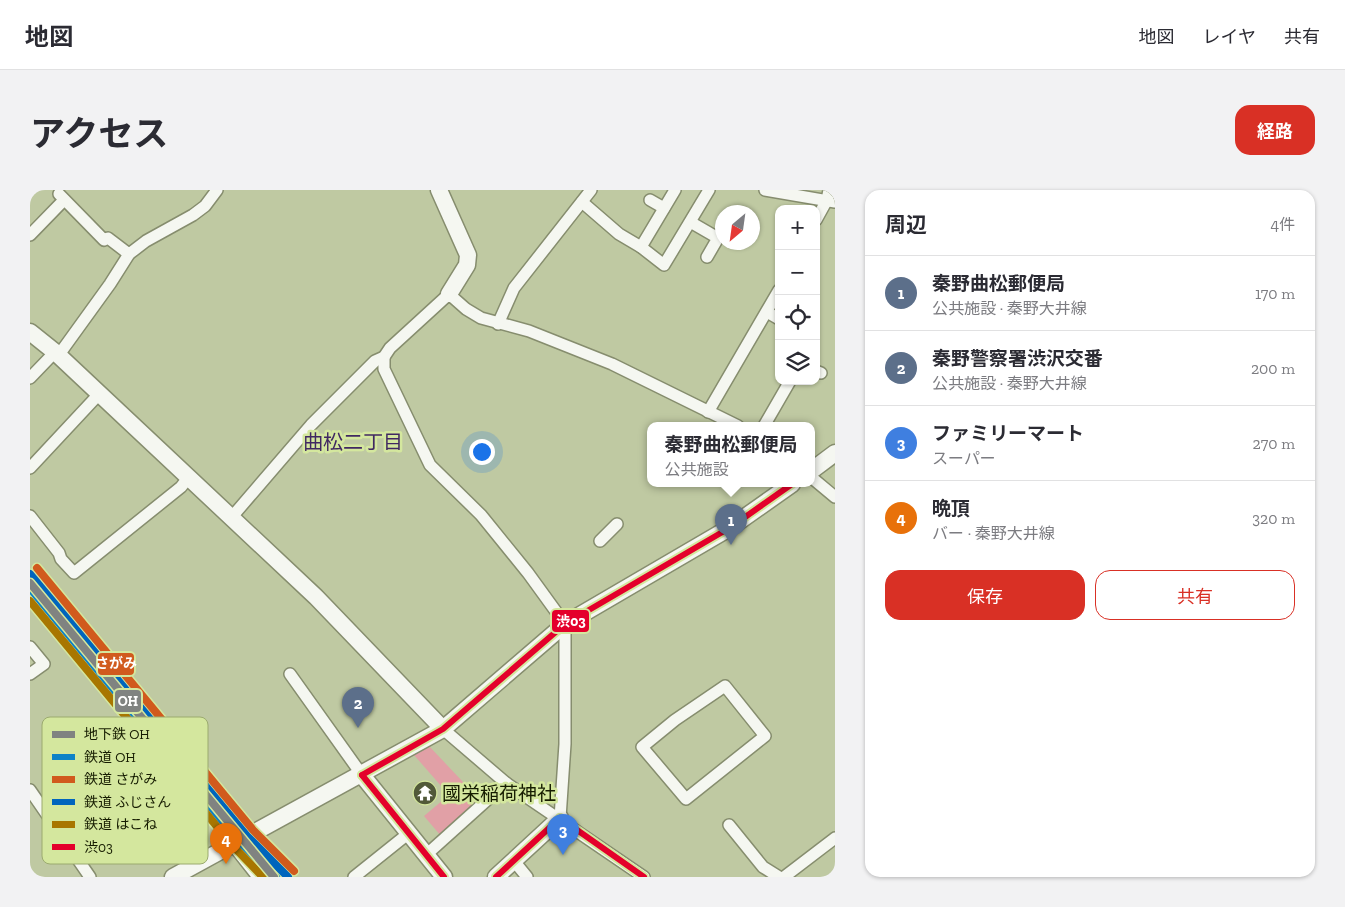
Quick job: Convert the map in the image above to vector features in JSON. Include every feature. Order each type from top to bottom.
[{"type":"street","points":[[30,378],[57,354],[110,284],[129,254],[146,240],[193,215],[204,206],[217,190]]},
{"type":"street","points":[[231,518],[311,425],[375,361],[384,357],[390,348],[449,294],[466,265],[468,256],[439,190]]},
{"type":"street","points":[[498,324],[514,288],[591,190]]},
{"type":"street","points":[[641,247],[674,190]]},
{"type":"street","points":[[582,202],[619,234],[641,247],[664,265],[692,223],[709,190]]},
{"type":"street","points":[[767,190],[830,198],[820,214]]},
{"type":"street","points":[[30,235],[61,197],[104,240],[108,238],[129,254]]},
{"type":"street","points":[[650,200],[664,208]]},
{"type":"street","points":[[692,223],[718,238],[708,257]]},
{"type":"street","points":[[449,294],[466,310],[481,318],[529,331],[612,364],[729,422]]},
{"type":"street","points":[[708,412],[776,295]]},
{"type":"street","points":[[767,312],[775,317]]},
{"type":"street","points":[[30,332],[100,393],[316,597],[443,729],[506,783],[644,877]]},
{"type":"street","points":[[384,357],[384,369],[430,465],[481,515],[528,573],[565,624],[565,744],[560,818],[496,877]]},
{"type":"street","points":[[766,422],[788,385]]},
{"type":"street","points":[[30,468],[100,393]]},
{"type":"street","points":[[815,469],[832,459]]},
{"type":"street","points":[[30,516],[59,553],[60,559],[74,573],[181,487],[188,478]]},
{"type":"street","points":[[815,480],[835,497]]},
{"type":"street","points":[[208,857],[362,775],[443,729],[565,624],[730,527],[788,487]]},
{"type":"street","points":[[600,541],[617,524]]},
{"type":"street","points":[[30,647],[44,664],[30,674]]},
{"type":"street","points":[[290,674],[362,775],[444,877]]},
{"type":"street","points":[[725,686],[765,736],[686,799],[642,747],[675,720],[725,686]]},
{"type":"street","points":[[426,855],[506,783]]},
{"type":"street","points":[[30,790],[42,807]]},
{"type":"street","points":[[729,825],[763,867],[779,877]]},
{"type":"street","points":[[354,877],[409,833]]},
{"type":"street","points":[[784,877],[835,838]]},
{"type":"street","points":[[232,844],[258,877]]},
{"type":"street","points":[[514,861],[527,877]]},
{"type":"street","points":[[81,864],[90,877]]},
{"type":"street","points":[[173,877],[196,864]]},
{"type":"shaded area","points":[[429,746],[480,800],[441,836],[424,816],[449,795],[414,755]]},
{"type":"metro line","name":"OH","points":[[30,583],[141,717]]},
{"type":"metro line","name":"OH","points":[[208,797],[274,877]]},
{"type":"rail line","name":"さがみ","points":[[37,568],[160,717]]},
{"type":"rail line","name":"ふじさん","points":[[30,574],[148,717]]},
{"type":"rail line","name":"OH","points":[[30,588],[137,717]]},
{"type":"rail line","name":"はこね","points":[[30,601],[126,717]]},
{"type":"rail line","name":"さがみ","points":[[208,775],[253,830],[294,871]]},
{"type":"rail line","name":"ふじさん","points":[[208,789],[247,836],[288,877]]},
{"type":"rail line","name":"OH","points":[[208,803],[240,842],[276,877]]},
{"type":"rail line","name":"はこね","points":[[208,816],[234,847],[263,877]]},
{"type":"transit line","name":"渋03","points":[[362,775],[443,729],[565,624],[731,527],[788,487]]},
{"type":"transit line","name":"渋03","points":[[362,775],[444,877]]},
{"type":"transit line","name":"渋03","points":[[560,818],[644,877]]},
{"type":"transit line","name":"渋03","points":[[496,877],[560,818]]},
{"type":"place","name":"秦野曲松郵便局","points":[[731,545]]},
{"type":"place","name":"秦野警察署渋沢交番","points":[[358,728]]},
{"type":"place","name":"國栄稲荷神社","points":[[425,793]]},
{"type":"place","name":"ファミリーマート","points":[[563,855]]},
{"type":"place","name":"晩頂","points":[[226,864]]},
{"type":"district","name":"曲松二丁目","points":[[353,442]]}]
